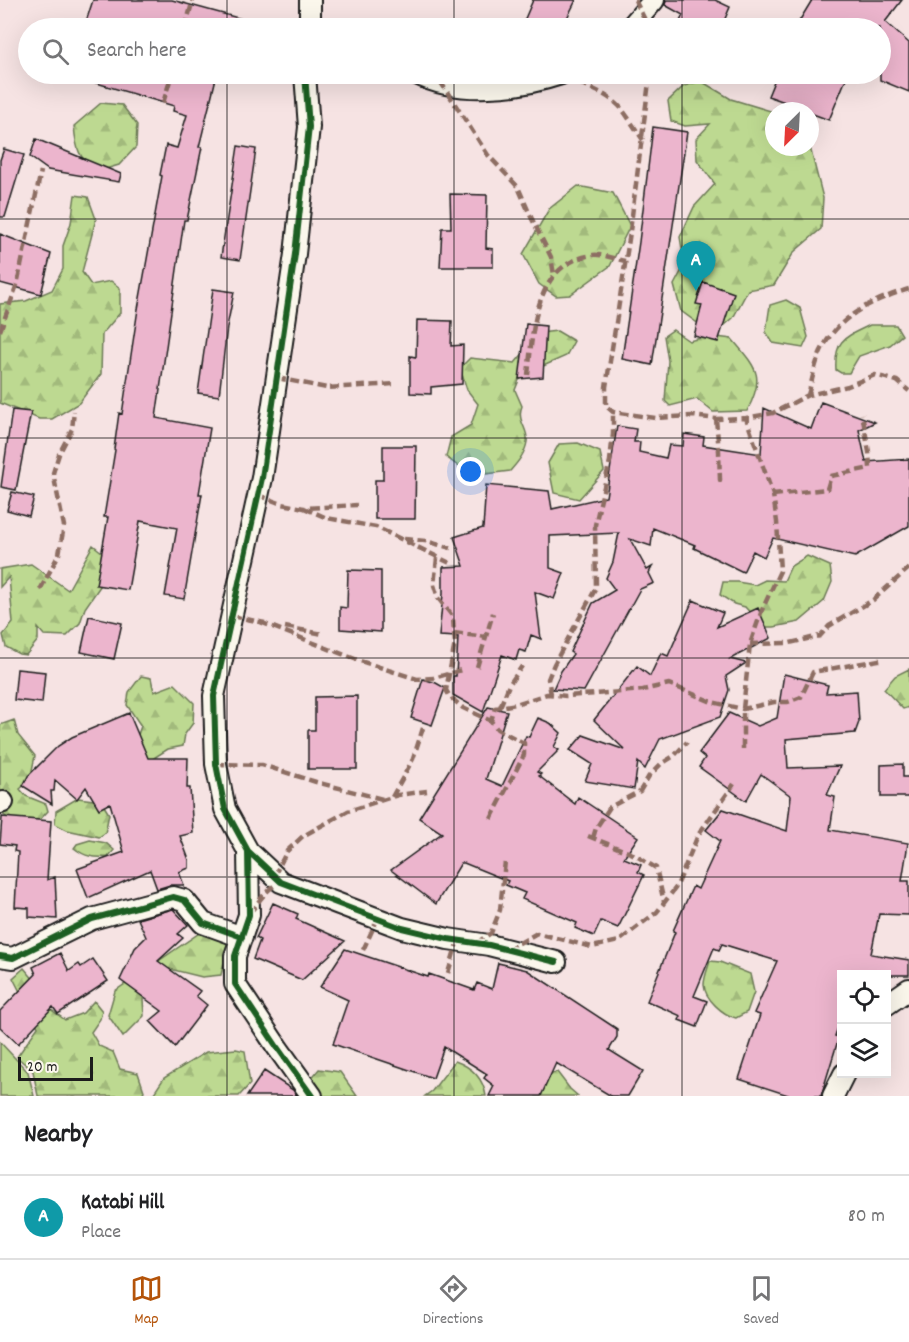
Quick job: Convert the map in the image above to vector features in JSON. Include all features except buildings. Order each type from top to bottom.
[{"type":"street","points":[[310,0],[310,18]]},
{"type":"street","points":[[639,18],[654,0]]},
{"type":"street","points":[[306,84],[309,127],[295,254],[262,478],[214,696],[216,764],[225,809],[248,851],[281,882],[402,927],[556,962]]},
{"type":"street","points":[[456,84],[506,87],[519,84]]},
{"type":"street","points":[[248,851],[249,915],[235,956],[235,984],[312,1096]]},
{"type":"street","points":[[0,974],[6,957],[92,920],[173,897],[184,900],[203,923],[242,938]]},
{"type":"street","points":[[891,1002],[909,989]]},
{"type":"street","points":[[833,1096],[842,1078]]},
{"type":"green space","points":[[706,84],[731,99],[765,109],[765,156],[812,156],[823,198],[821,229],[794,252],[774,285],[748,290],[733,318],[725,325],[696,322],[681,311],[674,285],[683,268],[701,261],[684,260],[680,237],[694,207],[715,184],[697,160],[696,139],[710,124],[685,126],[671,121],[668,101],[684,86]]},
{"type":"green space","points":[[101,103],[122,105],[137,125],[136,147],[119,165],[99,171],[79,153],[74,126]]},
{"type":"green space","points":[[578,186],[613,193],[630,226],[610,266],[570,295],[556,296],[539,284],[523,254],[549,209]]},
{"type":"green space","points":[[75,195],[88,197],[96,219],[82,272],[91,285],[111,281],[120,288],[120,313],[102,334],[101,374],[79,403],[52,419],[39,419],[0,403],[0,304],[26,301],[52,290],[63,269],[63,246],[71,223]]},
{"type":"green space","points":[[786,300],[800,308],[808,337],[803,348],[773,343],[766,332],[770,305]]},
{"type":"green space","points":[[870,325],[896,325],[902,335],[890,345],[859,356],[849,373],[836,370],[837,352],[843,340]]},
{"type":"green space","points":[[673,330],[689,341],[709,336],[732,339],[756,372],[756,389],[747,411],[713,412],[697,399],[670,406],[665,401],[668,361],[664,336]]},
{"type":"green space","points":[[557,331],[574,341],[566,356],[519,380],[515,390],[522,406],[521,421],[527,442],[523,454],[510,471],[486,474],[466,472],[446,457],[451,437],[471,425],[478,404],[467,390],[460,368],[470,358],[515,363],[540,333]]},
{"type":"green space","points":[[578,443],[600,452],[604,471],[579,499],[554,493],[548,463],[559,444]]},
{"type":"green space","points":[[93,545],[108,557],[105,579],[85,608],[80,623],[67,636],[44,635],[38,628],[38,640],[26,655],[6,647],[3,635],[13,623],[9,577],[0,587],[0,569],[31,564],[68,590]]},
{"type":"green space","points":[[807,556],[830,566],[832,582],[824,601],[799,622],[763,627],[745,607],[734,604],[720,595],[723,582],[755,585],[765,580],[784,581],[791,566]]},
{"type":"green space","points":[[909,669],[909,707],[903,709],[884,689],[895,676]]},
{"type":"green space","points":[[141,676],[151,678],[154,692],[175,684],[194,703],[193,723],[185,734],[183,746],[168,749],[149,761],[134,746],[141,726],[127,705],[129,692]]},
{"type":"green space","points":[[14,720],[18,735],[35,756],[30,780],[20,789],[26,796],[46,804],[48,811],[34,826],[14,823],[0,812],[0,725]]},
{"type":"green space","points":[[78,798],[101,801],[109,814],[105,833],[99,837],[67,830],[55,824],[56,811]]},
{"type":"green space","points":[[90,840],[106,843],[114,850],[108,857],[99,857],[86,855],[74,848],[77,844]]},
{"type":"green space","points":[[210,930],[228,944],[221,975],[202,977],[170,969],[143,999],[144,1016],[123,1037],[108,1015],[115,991],[198,934]]},
{"type":"green space","points":[[710,961],[720,962],[750,974],[754,992],[747,1012],[736,1018],[720,1010],[711,1001],[704,985]]},
{"type":"green space","points":[[24,968],[35,981],[49,1008],[65,1020],[83,1013],[94,1001],[102,1011],[100,1019],[91,1032],[99,1046],[113,1052],[120,1069],[138,1073],[144,1091],[141,1096],[38,1096],[33,1071],[17,1057],[38,1027],[13,978]]},
{"type":"green space","points":[[0,1042],[28,1072],[34,1096],[0,1096]]},
{"type":"green space","points":[[236,1049],[245,1051],[250,1084],[239,1096],[152,1096],[164,1078],[206,1052]]},
{"type":"green space","points":[[455,1061],[467,1066],[476,1074],[486,1096],[425,1096],[432,1091]]},
{"type":"green space","points":[[319,1069],[340,1072],[357,1096],[297,1096]]},
{"type":"green space","points":[[557,1072],[578,1096],[536,1096],[547,1074]]},
{"type":"marked path","points":[[188,18],[193,0]]},
{"type":"marked path","points":[[635,0],[644,18]]},
{"type":"marked path","points":[[163,103],[169,84]]},
{"type":"marked path","points":[[442,84],[488,155],[518,187],[551,257],[554,275]]},
{"type":"marked path","points":[[580,84],[615,102],[643,140]]},
{"type":"marked path","points":[[649,84],[629,239],[606,387],[606,406],[613,412],[656,418],[693,416],[716,419],[746,418],[773,413],[808,395],[848,386],[875,375],[897,381],[909,391]]},
{"type":"marked path","points":[[0,331],[17,285],[41,171]]},
{"type":"marked path","points":[[528,375],[535,319],[540,301],[548,285],[559,271],[573,261],[593,255],[625,261]]},
{"type":"marked path","points":[[808,395],[821,351],[837,328],[847,318],[870,304],[909,289]]},
{"type":"marked path","points":[[277,378],[327,388],[395,384]]},
{"type":"marked path","points":[[40,590],[59,554],[64,526],[53,473],[59,454],[72,429],[74,411]]},
{"type":"marked path","points":[[551,694],[548,679],[554,664],[596,588],[595,525],[610,461],[613,412]]},
{"type":"marked path","points":[[773,495],[827,489],[831,476],[870,468],[862,414]]},
{"type":"marked path","points":[[743,749],[743,709],[750,644],[762,610],[780,571],[773,495],[746,418]]},
{"type":"marked path","points":[[716,419],[720,480],[720,477]]},
{"type":"marked path","points":[[258,495],[282,504],[304,508],[357,505]]},
{"type":"marked path","points":[[304,508],[327,518],[376,527],[450,563]]},
{"type":"marked path","points":[[404,539],[425,541],[451,548]]},
{"type":"marked path","points":[[437,558],[434,585],[438,598],[453,617],[455,643],[446,690],[450,697],[463,708],[491,721]]},
{"type":"marked path","points":[[750,644],[790,643],[820,636],[829,626],[873,600],[909,568]]},
{"type":"marked path","points":[[477,667],[493,613]]},
{"type":"marked path","points":[[232,616],[265,623]]},
{"type":"marked path","points":[[260,622],[360,661],[417,679],[434,678],[461,670]]},
{"type":"marked path","points":[[285,627],[323,634]]},
{"type":"marked path","points":[[454,633],[486,637]]},
{"type":"marked path","points":[[491,819],[524,755],[524,743],[497,729],[491,721],[495,708],[547,694],[566,696],[596,694],[643,690],[669,684],[712,702],[743,709],[774,702],[788,702],[801,697],[813,672],[884,659]]},
{"type":"marked path","points":[[500,707],[509,685],[522,666]]},
{"type":"marked path","points":[[392,797],[413,759],[423,728]]},
{"type":"marked path","points":[[593,838],[596,828],[610,807],[640,791],[649,776],[687,742]]},
{"type":"marked path","points":[[216,764],[262,765],[386,800]]},
{"type":"marked path","points":[[507,950],[537,933],[592,947],[619,941],[657,912],[677,886],[698,835],[734,784]]},
{"type":"marked path","points":[[274,876],[287,851],[303,836],[348,811],[398,795],[427,791]]},
{"type":"marked path","points":[[588,836],[633,854],[656,868],[664,902]]},
{"type":"marked path","points":[[476,943],[491,933],[500,910],[505,861]]},
{"type":"marked path","points":[[250,913],[267,891],[281,882]]},
{"type":"marked path","points":[[363,950],[378,918]]},
{"type":"marked path","points":[[448,973],[458,940]]},
{"type":"cycle path","points":[[306,84],[309,127],[295,254],[262,478],[214,696],[216,764],[225,809],[248,851],[249,915],[235,956],[235,984],[312,1096]]},
{"type":"cycle path","points":[[248,851],[281,882],[402,928],[448,939],[489,945],[556,962]]},
{"type":"cycle path","points":[[0,956],[13,958],[92,919],[173,897],[184,900],[203,923],[242,937]]},
{"type":"place","name":"Katabi Hill","points":[[696,291]]}]
